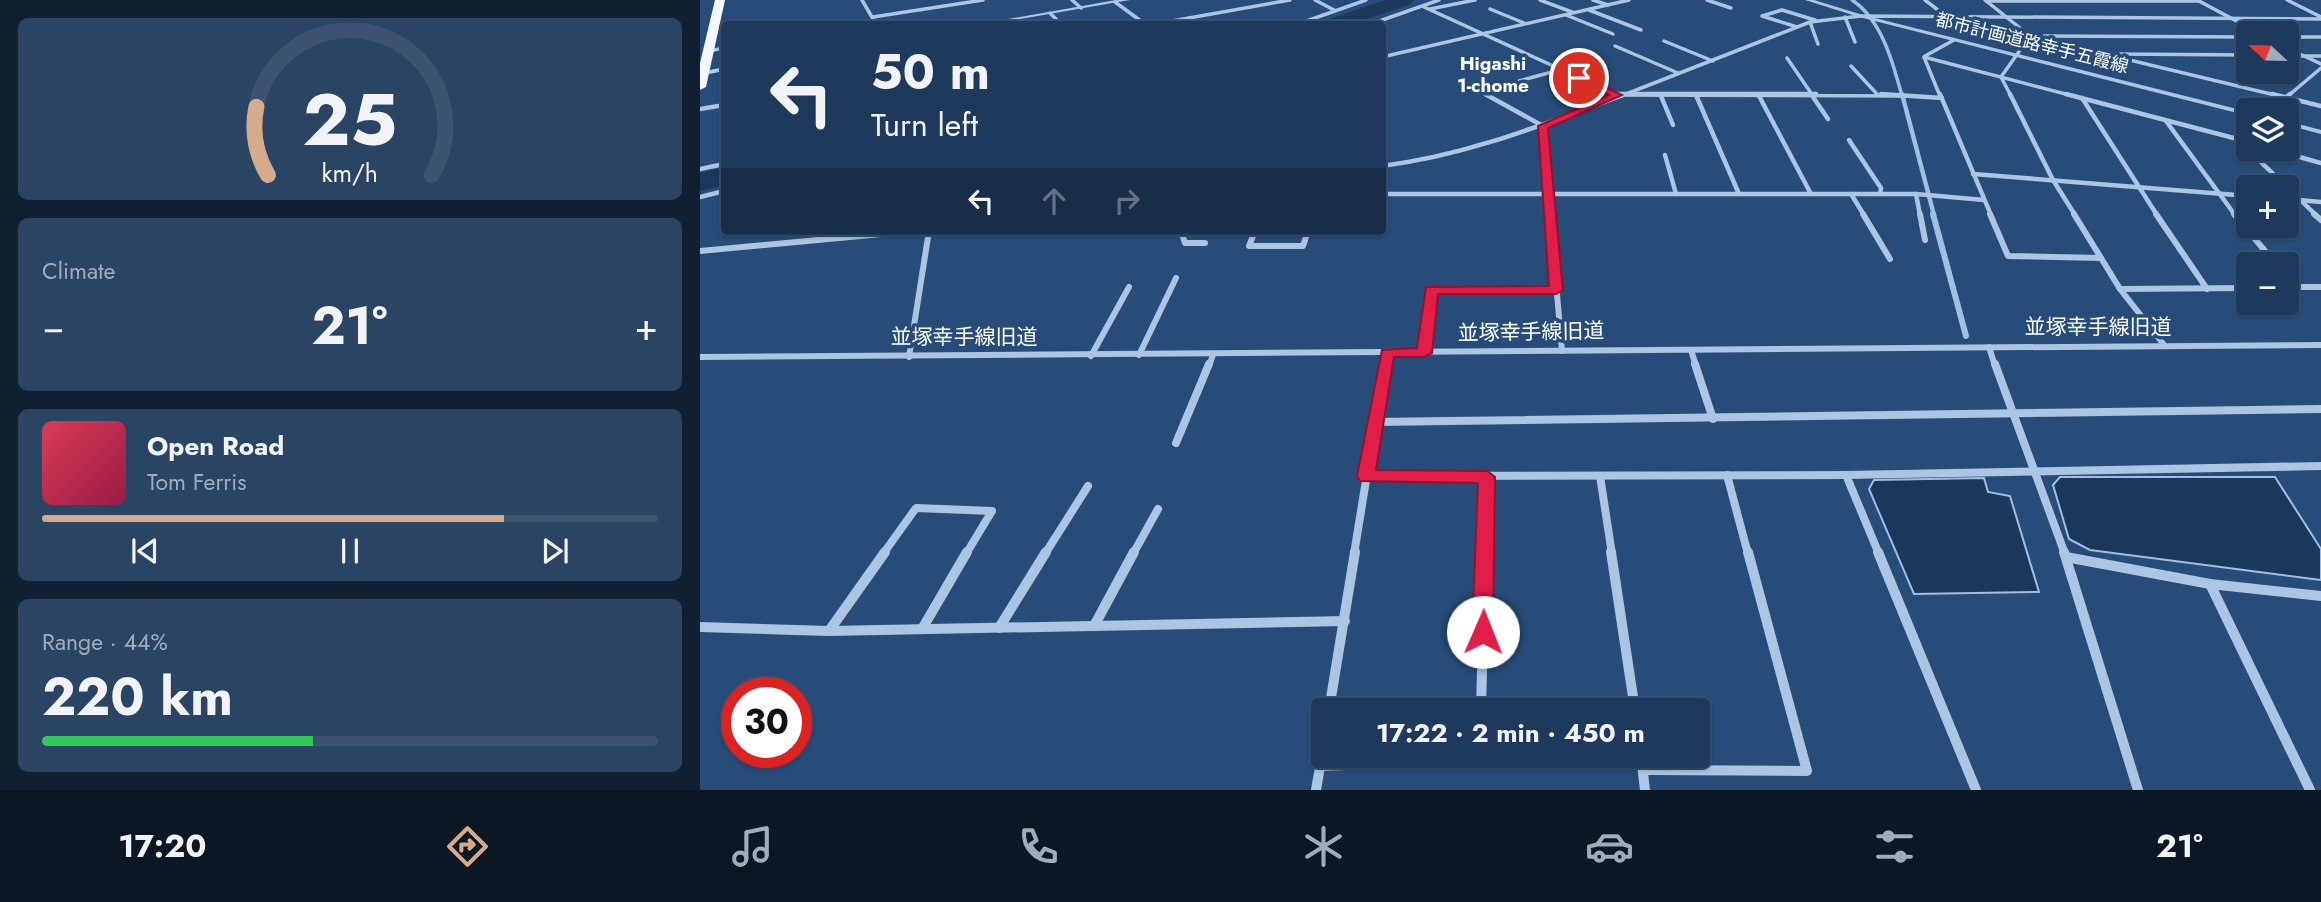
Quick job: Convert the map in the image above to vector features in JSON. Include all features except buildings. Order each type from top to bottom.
[{"type":"highway","points":[[700,87],[720,0]]},
{"type":"street","points":[[862,0],[873,21]]},
{"type":"street","points":[[939,0],[944,6]]},
{"type":"street","points":[[878,21],[983,0]]},
{"type":"street","points":[[1072,0],[1081,8]]},
{"type":"street","points":[[1001,21],[1127,0]]},
{"type":"street","points":[[1172,21],[1290,0]]},
{"type":"street","points":[[1315,0],[1334,10]]},
{"type":"street","points":[[1306,21],[1366,0]]},
{"type":"street","points":[[1380,21],[1439,0]]},
{"type":"street","points":[[1429,10],[1475,0]]},
{"type":"street","points":[[1540,0],[1574,13]]},
{"type":"street","points":[[1593,0],[1608,5]]},
{"type":"street","points":[[1386,56],[1629,0]]},
{"type":"street","points":[[1707,0],[1731,8]]},
{"type":"street","name":"都市計画道路幸手五霞線","points":[[1808,0],[1861,16],[2236,111]]},
{"type":"street","points":[[1925,0],[1948,17]]},
{"type":"street","points":[[1985,0],[2198,1],[2237,21]]},
{"type":"street","points":[[1985,0],[2030,36],[2321,106]]},
{"type":"street","points":[[2287,0],[2321,18]]},
{"type":"street","points":[[1115,2],[1141,21]]},
{"type":"street","points":[[1424,7],[1617,95],[1877,94],[1942,98]]},
{"type":"street","points":[[1489,9],[1524,24]]},
{"type":"street","points":[[1589,10],[1641,30]]},
{"type":"street","points":[[1797,27],[1762,16],[1782,10],[1816,21]]},
{"type":"street","points":[[1050,13],[1058,21]]},
{"type":"street","points":[[1566,15],[1613,34]]},
{"type":"street","points":[[1386,165],[1420,161],[1479,147],[1543,126],[1617,95],[1816,21],[1861,16],[2321,18]]},
{"type":"street","points":[[1845,17],[1855,42]]},
{"type":"street","points":[[1810,22],[1818,44]]},
{"type":"street","points":[[2030,36],[2236,37]]},
{"type":"street","points":[[2001,77],[2030,36]]},
{"type":"street","points":[[2300,37],[2321,37]]},
{"type":"street","points":[[1924,57],[1954,40]]},
{"type":"street","points":[[1664,41],[1714,61]]},
{"type":"street","points":[[1615,46],[1678,73]]},
{"type":"street","points":[[709,51],[721,49]]},
{"type":"street","points":[[2102,53],[2236,55]]},
{"type":"street","points":[[2287,97],[2321,66],[2300,54]]},
{"type":"street","points":[[2303,56],[2321,56]]},
{"type":"street","points":[[1924,57],[2236,138]]},
{"type":"street","points":[[1924,57],[2008,256],[2101,258]]},
{"type":"street","points":[[1787,58],[1828,119]]},
{"type":"street","points":[[1851,66],[1877,94]]},
{"type":"street","points":[[1519,81],[1560,69]]},
{"type":"street","points":[[702,73],[721,70]]},
{"type":"street","points":[[2001,77],[2053,180],[2120,289],[2165,346]]},
{"type":"street","points":[[1468,85],[1543,126]]},
{"type":"street","points":[[1758,94],[1811,194]]},
{"type":"street","points":[[1696,95],[1739,194]]},
{"type":"street","points":[[1661,96],[1673,125]]},
{"type":"street","points":[[2082,98],[2207,289]]},
{"type":"street","points":[[700,109],[721,105]]},
{"type":"street","points":[[2166,120],[2217,194],[2266,252]]},
{"type":"street","points":[[1543,126],[1562,351]]},
{"type":"street","points":[[2299,126],[2321,132]]},
{"type":"street","points":[[1849,140],[1881,188],[1880,194]]},
{"type":"street","points":[[1665,155],[1676,194]]},
{"type":"street","points":[[2299,157],[2321,163]]},
{"type":"street","points":[[2260,161],[2321,220]]},
{"type":"street","points":[[700,169],[721,165]]},
{"type":"street","points":[[1973,174],[2236,195]]},
{"type":"street","points":[[700,197],[721,192]]},
{"type":"street","points":[[1386,194],[1916,194],[1984,200]]},
{"type":"street","points":[[1851,194],[1890,259]]},
{"type":"street","points":[[1916,194],[1926,240]]},
{"type":"street","points":[[2301,201],[2321,202]]},
{"type":"street","points":[[700,251],[871,235]]},
{"type":"street","points":[[909,357],[928,235]]},
{"type":"street","points":[[1182,235],[1185,243],[1205,243]]},
{"type":"street","points":[[1253,235],[1249,246],[1303,246],[1307,235]]},
{"type":"street","points":[[1139,355],[1176,278]]},
{"type":"street","points":[[1091,356],[1129,286]]},
{"type":"street","points":[[2299,287],[2321,288]]},
{"type":"street","points":[[2120,289],[2236,288]]},
{"type":"street","points":[[1424,353],[1431,290],[1556,290]]},
{"type":"street","name":"並塚幸手線旧道","points":[[700,358],[2321,345]]},
{"type":"street","points":[[1989,347],[2066,557],[2138,790]]},
{"type":"street","points":[[1691,350],[1713,419]]},
{"type":"street","points":[[1331,698],[1387,353]]},
{"type":"street","points":[[1176,443],[1213,355]]},
{"type":"street","points":[[1374,422],[2321,409]]},
{"type":"street","points":[[1366,476],[1846,475],[2321,466]]},
{"type":"street","points":[[1645,790],[1643,770],[1807,771],[1727,475]]},
{"type":"street","points":[[1846,475],[1976,790]]},
{"type":"street","points":[[1600,476],[1633,698]]},
{"type":"street","points":[[1481,698],[1487,477]]},
{"type":"street","points":[[999,628],[1088,486]]},
{"type":"street","points":[[829,631],[916,508],[992,511],[922,629]]},
{"type":"street","points":[[1094,626],[1158,509]]},
{"type":"street","points":[[2066,557],[2210,584],[2321,596]]},
{"type":"street","points":[[2210,584],[2310,790]]},
{"type":"street","points":[[700,627],[829,631],[1345,621]]},
{"type":"street","points":[[1316,790],[1320,768]]},
{"type":"water","points":[[2060,477],[2275,477],[2321,549],[2321,580],[2090,550],[2069,539],[2053,485]]},
{"type":"water","points":[[1984,478],[1988,492],[2010,496],[2039,592],[1914,594],[1869,489],[1874,480]]},
{"type":"waterway","points":[[1343,21],[1404,0]]},
{"type":"waterway","points":[[1852,0],[1879,30],[1902,96]]},
{"type":"waterway","points":[[1902,94],[1934,215]]},
{"type":"waterway","points":[[700,182],[721,177]]},
{"type":"waterway","points":[[1933,214],[1966,336]]},
{"type":"district","name":"Higashi 1-chome","points":[[1493,74]]},
{"type":"route","points":[[1483,632],[1487,477],[1366,476],[1374,422],[1387,353],[1424,353],[1431,290],[1556,290],[1543,126],[1617,95],[1579,78]]}]
